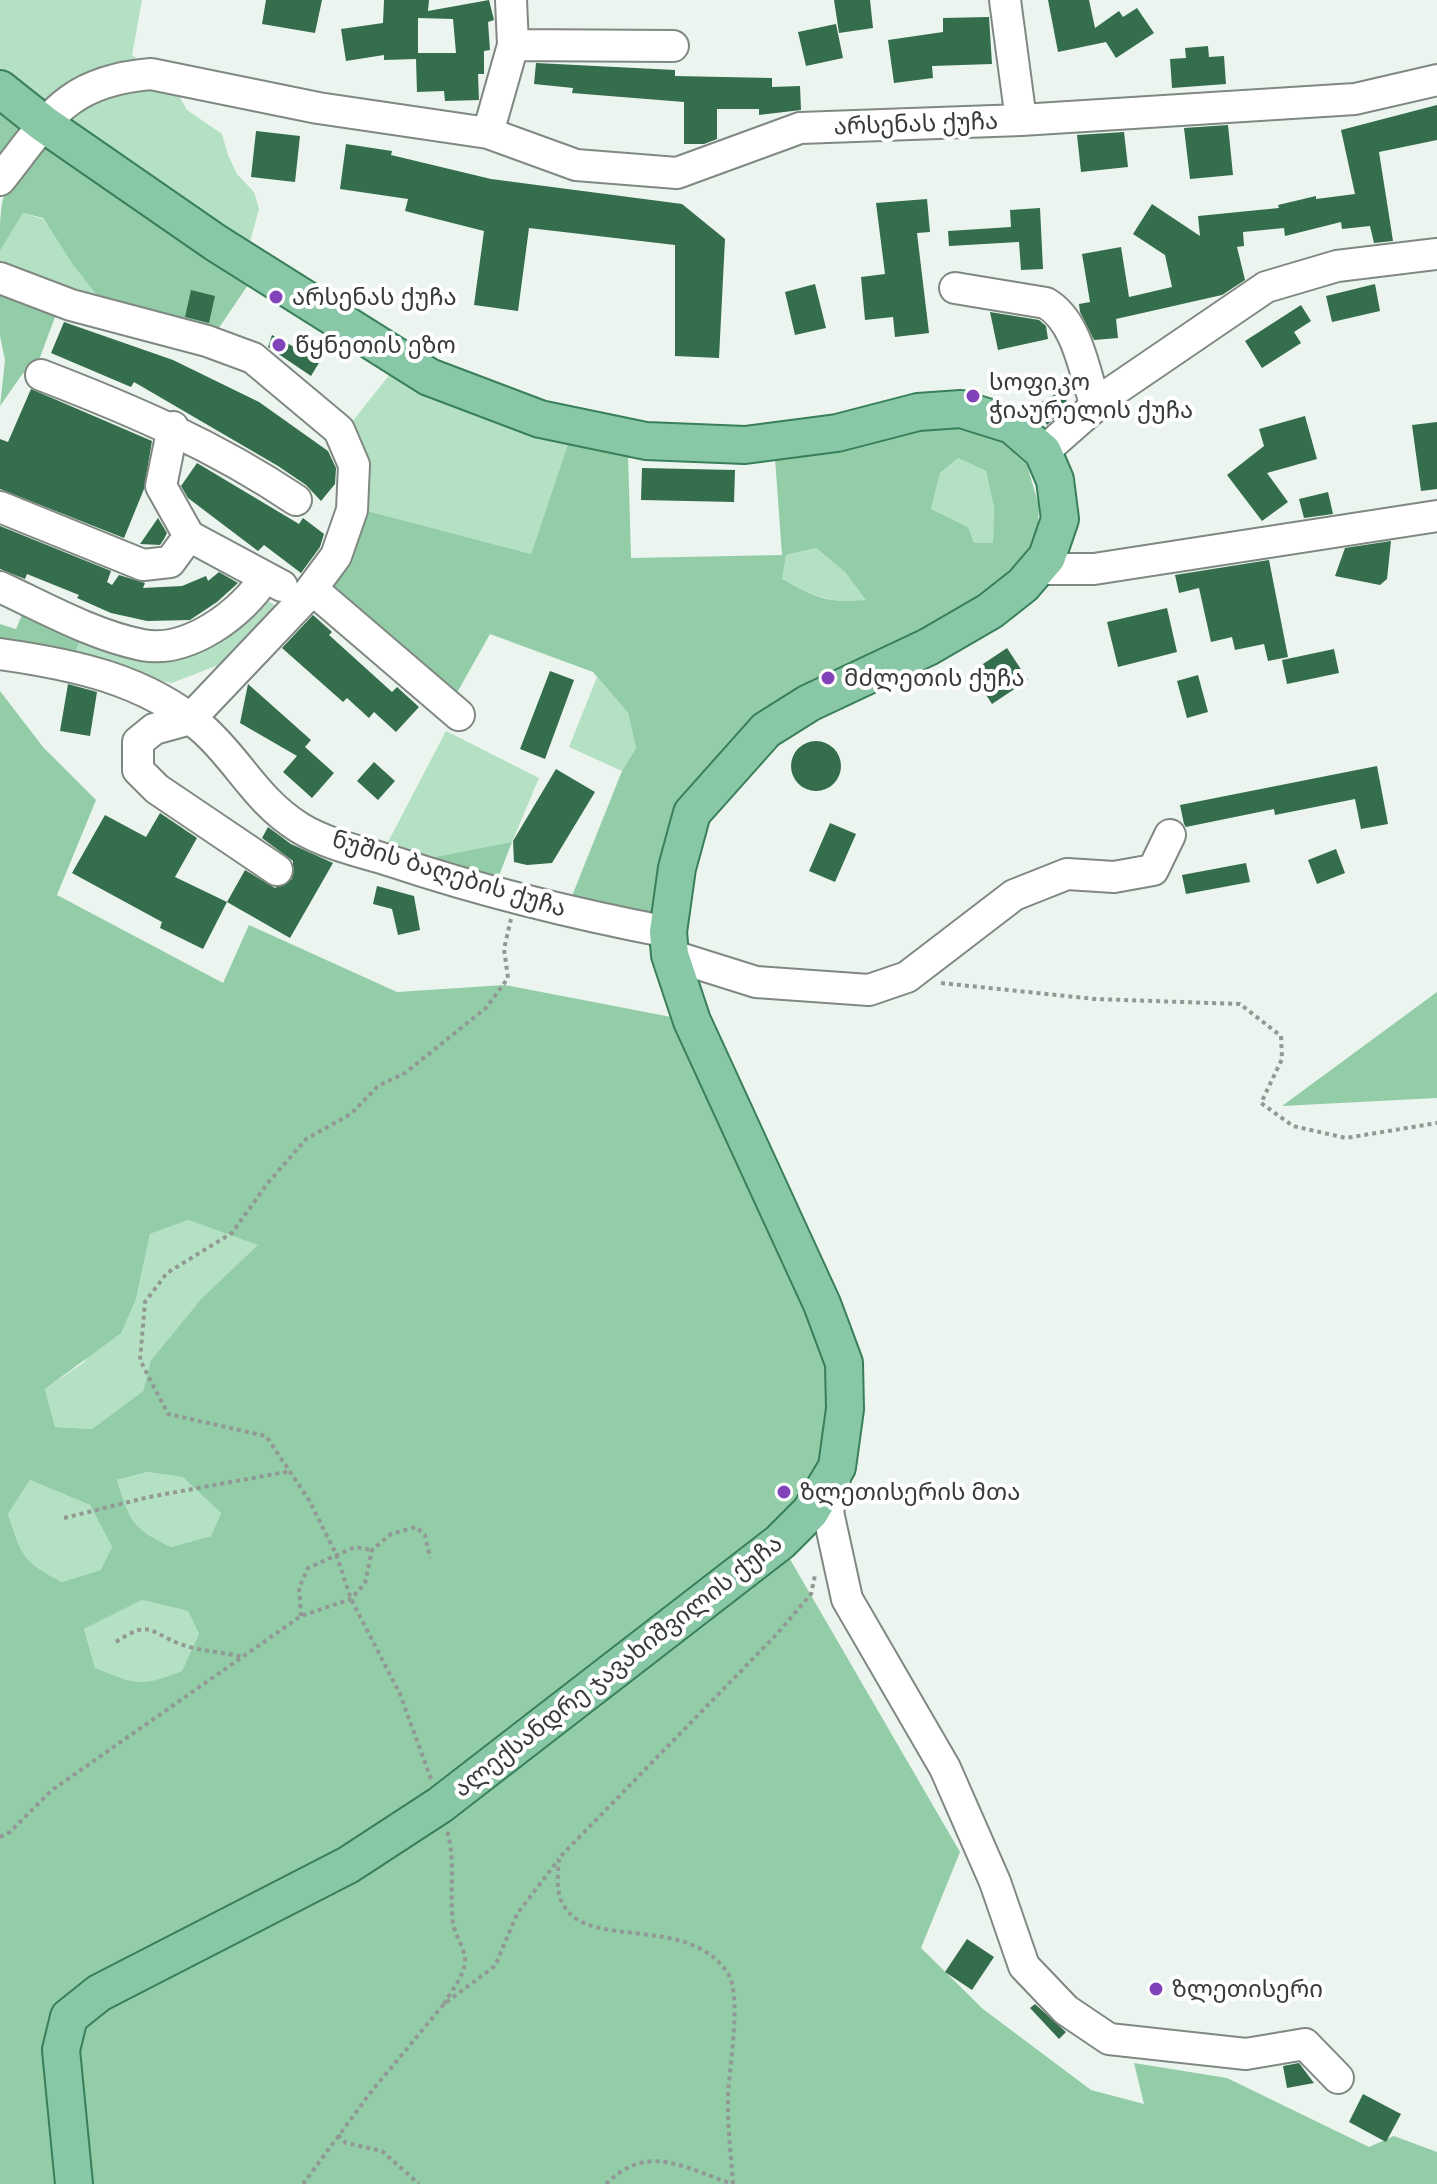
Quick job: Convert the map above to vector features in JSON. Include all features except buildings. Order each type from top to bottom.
[{"type":"main road","points":[[0,89],[44,124],[216,243],[429,377],[540,419],[646,441],[745,445],[837,433],[918,412],[961,409],[1012,425],[1043,452],[1055,480],[1060,519],[1047,557],[1023,585],[990,611],[928,647],[809,703],[766,730],[692,813],[677,868],[669,943]]},
{"type":"main road","name":"ალექსანდრე ჯავახიშვილის ქუჩა","points":[[74,2184],[61,2050],[69,2017],[99,1993],[145,1967],[348,1865],[440,1805],[780,1542],[810,1512],[837,1467],[845,1409],[844,1363],[822,1304],[692,1021],[669,943]]},
{"type":"street","points":[[488,133],[513,45],[511,0]]},
{"type":"street","points":[[1005,0],[1021,120]]},
{"type":"street","points":[[513,45],[673,46]]},
{"type":"street","name":"არსენას ქუჩა","points":[[0,180],[44,124],[73,95],[127,76],[151,74],[318,108],[488,133],[576,165],[677,173],[800,128],[1021,120],[1355,99],[1437,80]]},
{"type":"street","points":[[1043,452],[1096,406],[1266,287],[1337,266],[1437,254]]},
{"type":"street","points":[[0,278],[71,305],[207,341],[253,358],[339,430],[354,465],[352,510],[336,556],[308,594],[190,719],[154,729],[138,742],[138,770],[157,789],[277,870]]},
{"type":"street","points":[[955,288],[1046,303],[1058,310],[1070,327],[1096,406]]},
{"type":"street","points":[[41,375],[173,427],[253,471],[296,500]]},
{"type":"street","points":[[173,427],[161,486],[189,536],[265,577],[308,594],[459,715]]},
{"type":"street","points":[[0,507],[143,565],[170,562],[189,536]]},
{"type":"street","points":[[1037,569],[1094,569],[1433,519]]},
{"type":"street","points":[[0,587],[82,625],[145,646],[198,636],[229,620],[252,599],[265,577]]},
{"type":"street","name":"ნუშის ბაღების ქუჩა","points":[[0,654],[68,664],[127,683],[190,719],[204,729],[252,789],[300,828],[402,865],[669,943],[756,982],[869,990],[907,977],[1014,895],[1067,874],[1114,877],[1153,870],[1170,835]]},
{"type":"street","points":[[837,1467],[828,1512],[847,1599],[945,1768],[995,1882],[1024,1966],[1066,2010],[1109,2039],[1246,2054],[1305,2044],[1338,2078]]},
{"type":"path","points":[[303,2184],[338,2135],[444,2004],[461,1974],[465,1959],[454,1928],[451,1899],[454,1856],[440,1805],[400,1694],[351,1599],[336,1554],[291,1471],[266,1436],[168,1414],[140,1360],[145,1302],[167,1273],[232,1233],[267,1184],[306,1139],[351,1114],[378,1086],[405,1073],[486,1008],[508,978],[504,949],[515,897]]},
{"type":"path","points":[[907,977],[976,989],[1095,999],[1240,1004],[1281,1036],[1282,1059],[1261,1103],[1293,1126],[1346,1138],[1437,1123]]},
{"type":"path","points":[[64,1518],[163,1494],[291,1471]]},
{"type":"path","points":[[0,1837],[10,1832],[52,1790],[301,1616],[351,1599],[365,1583],[372,1550],[391,1534],[416,1527],[425,1535],[430,1558]]},
{"type":"path","points":[[301,1616],[299,1588],[308,1568],[355,1547],[372,1550]]},
{"type":"path","points":[[444,2004],[495,1966],[517,1914],[559,1858],[776,1635],[811,1594],[817,1567]]},
{"type":"path","points":[[116,1642],[134,1630],[156,1630],[180,1644],[243,1657]]},
{"type":"path","points":[[559,1858],[557,1884],[564,1907],[587,1925],[674,1938],[698,1945],[728,1973],[734,2005],[728,2105],[733,2184],[653,2158],[621,2170],[606,2184]]},
{"type":"path","points":[[338,2135],[346,2143],[382,2151],[419,2184]]},
{"type":"green space","points":[[0,0],[142,0],[132,55],[175,89],[187,110],[222,134],[237,174],[254,192],[259,209],[248,249],[30,97],[0,69]]},
{"type":"green space","points":[[0,109],[25,133],[0,164]]},
{"type":"green space","points":[[46,146],[248,285],[214,335],[108,309],[74,266],[43,218],[23,213],[0,251],[2,203],[6,191],[19,169]]},
{"type":"green space","points":[[23,213],[43,219],[108,309],[0,271],[0,251]]},
{"type":"green space","points":[[0,289],[58,309],[33,376],[23,373],[0,406],[5,360],[0,336]]},
{"type":"green space","points":[[391,373],[569,441],[531,554],[360,509],[347,428]]},
{"type":"green space","points":[[938,421],[973,427],[1000,441],[1027,465],[1039,506],[1037,541],[1016,575],[974,609],[730,744],[661,915],[570,901],[622,771],[636,748],[628,713],[593,672],[490,634],[454,698],[328,585],[360,509],[531,554],[569,441],[628,454],[631,558],[782,555],[775,458]],"holes":[[[958,458],[986,471],[994,508],[993,543],[974,543],[968,527],[931,509],[940,473]],[[816,548],[845,572],[866,600],[822,598],[782,579],[786,555]]]},
{"type":"green space","points":[[958,458],[986,471],[994,508],[993,543],[974,543],[968,527],[931,509],[940,473]]},
{"type":"green space","points":[[816,548],[845,572],[867,600],[842,601],[822,597],[781,579],[786,555]]},
{"type":"green space","points":[[263,597],[284,612],[236,658],[172,683],[148,679],[121,664],[75,654],[84,628],[148,651]]},
{"type":"green space","points":[[26,605],[84,628],[75,654],[0,649],[0,624],[16,629]]},
{"type":"green space","points":[[597,677],[628,713],[636,748],[622,771],[569,747]]},
{"type":"green space","points":[[0,691],[43,747],[96,800],[57,895],[223,983],[249,925],[397,992],[505,985],[692,1021],[845,1409],[780,1542],[960,1852],[921,1948],[983,2009],[1091,2090],[1144,2104],[1134,2063],[1227,2078],[1369,2147],[1394,2136],[1437,2152],[1437,2184],[0,2184]],"holes":[[[188,1220],[258,1245],[201,1299],[151,1360],[143,1391],[92,1429],[55,1427],[45,1389],[121,1333],[136,1299],[150,1234]],[[147,1472],[183,1477],[221,1513],[211,1536],[171,1547],[158,1540],[134,1522],[117,1480]],[[30,1480],[90,1505],[112,1547],[101,1570],[62,1582],[25,1556],[8,1514]],[[142,1600],[188,1611],[199,1634],[182,1671],[156,1680],[138,1682],[95,1668],[84,1629]]]},
{"type":"green space","points":[[446,731],[539,778],[512,842],[414,861],[360,842],[341,829],[387,844]]},
{"type":"green space","points":[[512,842],[495,886],[414,861]]},
{"type":"green space","points":[[1437,992],[1437,1098],[1282,1106]]},
{"type":"green space","points":[[188,1220],[259,1245],[201,1299],[151,1360],[143,1391],[92,1429],[55,1427],[45,1389],[83,1363],[136,1299],[150,1234]]},
{"type":"green space","points":[[147,1472],[184,1477],[221,1513],[211,1536],[171,1547],[140,1528],[130,1514],[117,1480]]},
{"type":"green space","points":[[30,1480],[90,1505],[112,1547],[102,1570],[62,1582],[25,1556],[8,1514]]},
{"type":"green space","points":[[142,1600],[188,1611],[199,1634],[182,1672],[138,1682],[95,1668],[84,1629]]},
{"type":"place","name":"არსენას ქუჩა","points":[[276,297]]},
{"type":"place","name":"წყნეთის ეზო","points":[[279,345]]},
{"type":"place","name":"სოფიკო ჭიაურელის ქუჩა","points":[[973,396]]},
{"type":"place","name":"მძლეთის ქუჩა","points":[[828,678]]},
{"type":"place","name":"ზლეთისერის მთა","points":[[784,1492]]},
{"type":"place","name":"ზლეთისერი","points":[[1156,1989]]}]
